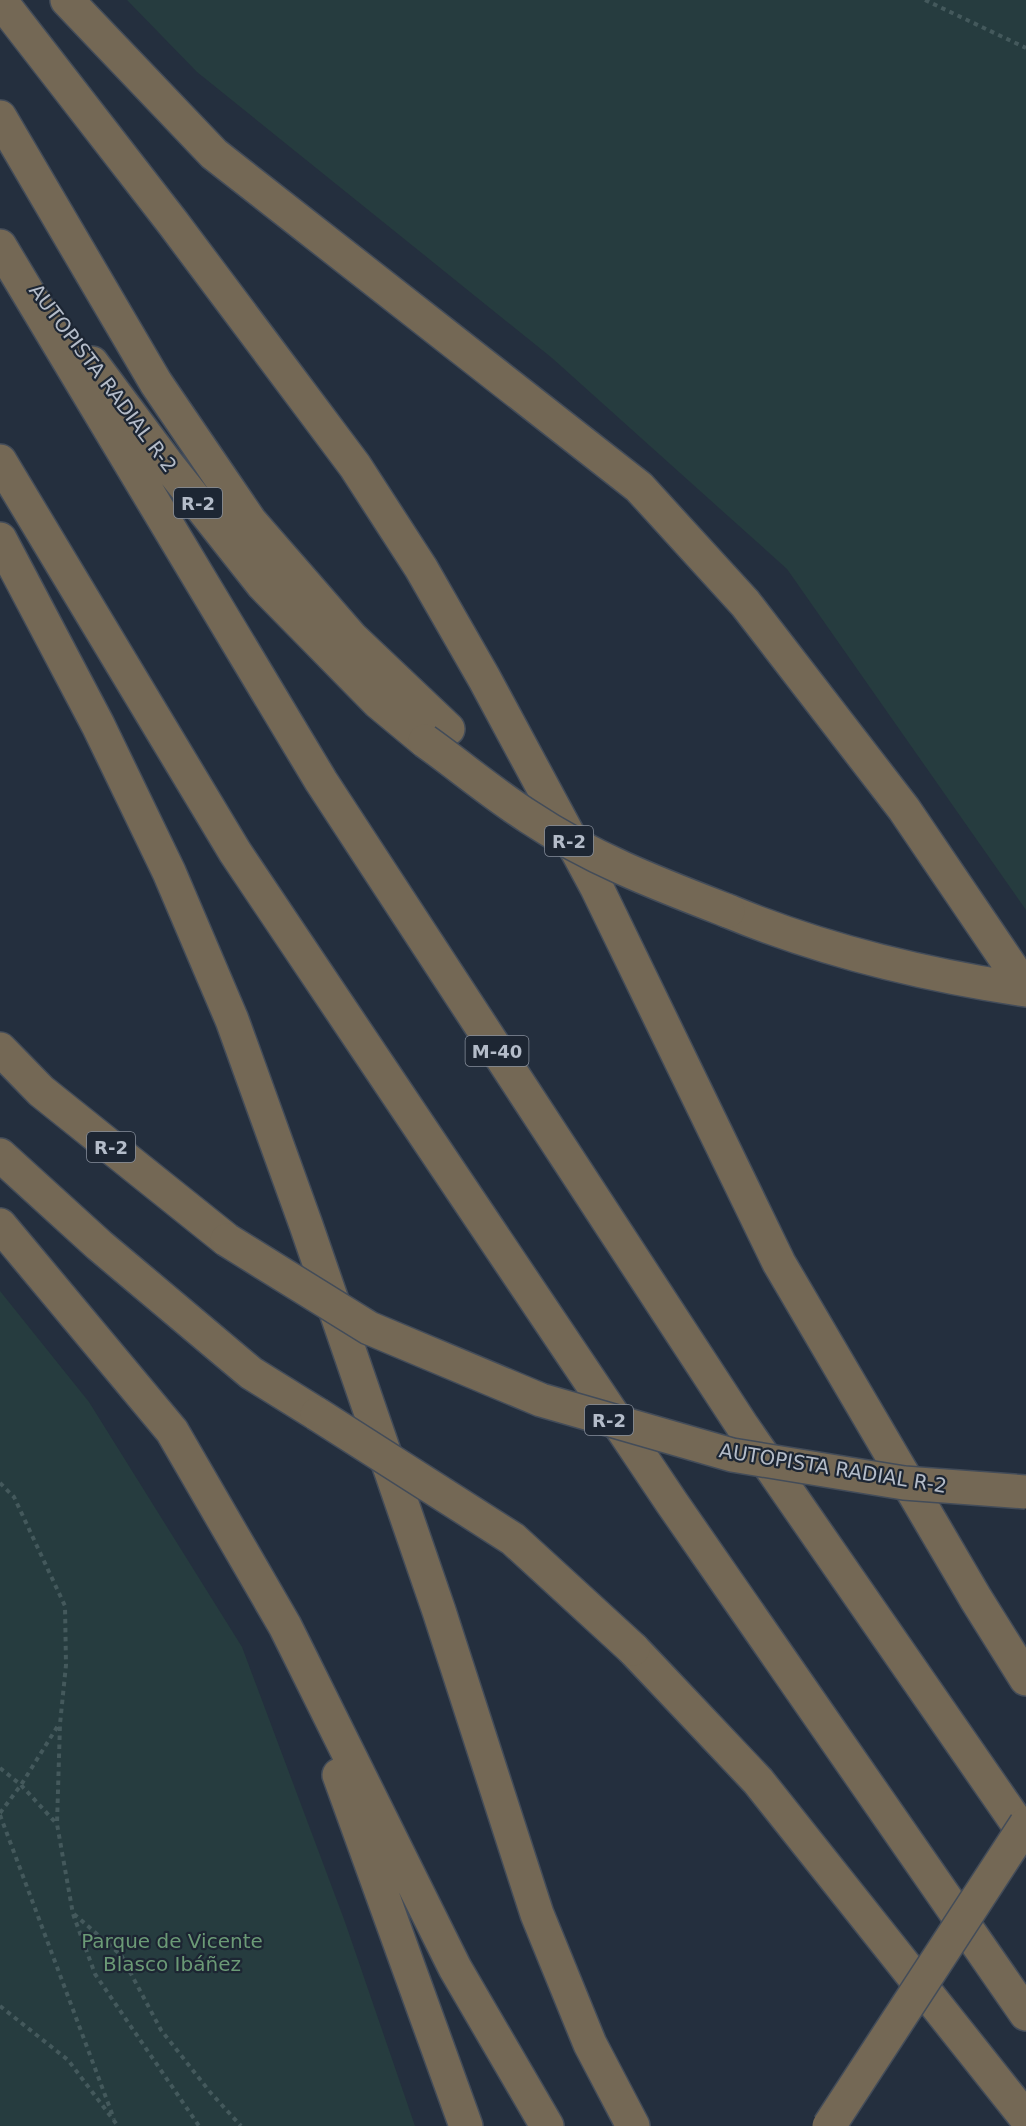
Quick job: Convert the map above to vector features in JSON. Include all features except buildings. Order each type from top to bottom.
[{"type":"highway","points":[[0,0],[173,223],[348,456],[421,568],[484,678],[597,888],[779,1263],[976,1599],[1026,1678]]},
{"type":"highway","points":[[67,0],[214,154],[639,487],[745,603],[904,809],[1026,989]]},
{"type":"highway","points":[[0,117],[156,383],[250,521],[436,735]]},
{"type":"highway","name":"AUTOPISTA RADIAL R-2","points":[[0,239],[168,465],[264,585],[378,702],[436,735],[529,817],[583,849],[630,873],[767,927],[839,949],[961,979],[1026,989]]},
{"type":"highway","name":"M-40","points":[[0,246],[321,781],[743,1427],[1026,1836]]},
{"type":"highway","points":[[0,461],[235,852],[672,1503],[1026,2014]]},
{"type":"highway","points":[[0,539],[104,735],[169,872],[232,1020],[306,1225],[439,1611],[537,1914],[590,2044],[633,2126]]},
{"type":"highway","name":"AUTOPISTA RADIAL R-2","points":[[0,1049],[41,1091],[227,1240],[369,1328],[541,1400],[732,1455],[904,1483],[1026,1492]]},
{"type":"highway","points":[[0,1155],[99,1245],[251,1372],[513,1539],[633,1649],[758,1781],[1026,2118]]},
{"type":"highway","points":[[0,1225],[172,1431],[285,1626],[455,1968],[547,2126]]},
{"type":"highway","points":[[285,1626],[466,2126]]},
{"type":"highway","points":[[829,2126],[1026,1824]]},
{"type":"path","points":[[925,0],[1026,48]]},
{"type":"path","points":[[0,1482],[14,1497],[65,1606],[66,1665],[60,1724],[57,1824],[73,1914],[95,1974],[199,2126]]},
{"type":"path","points":[[60,1724],[0,1814],[114,2119]]},
{"type":"path","points":[[0,1768],[21,1785],[57,1824]]},
{"type":"path","points":[[73,1914],[121,1955],[162,2030],[210,2092],[241,2126]]},
{"type":"path","points":[[0,2006],[68,2060],[118,2126]]},
{"type":"green space","points":[[127,0],[1026,0],[1026,910],[787,569],[552,358],[197,72]]},
{"type":"green space","name":"Parque de Vicente Blasco Ibáñez","points":[[0,1291],[89,1402],[242,1647],[345,1922],[415,2126],[0,2126]]}]
